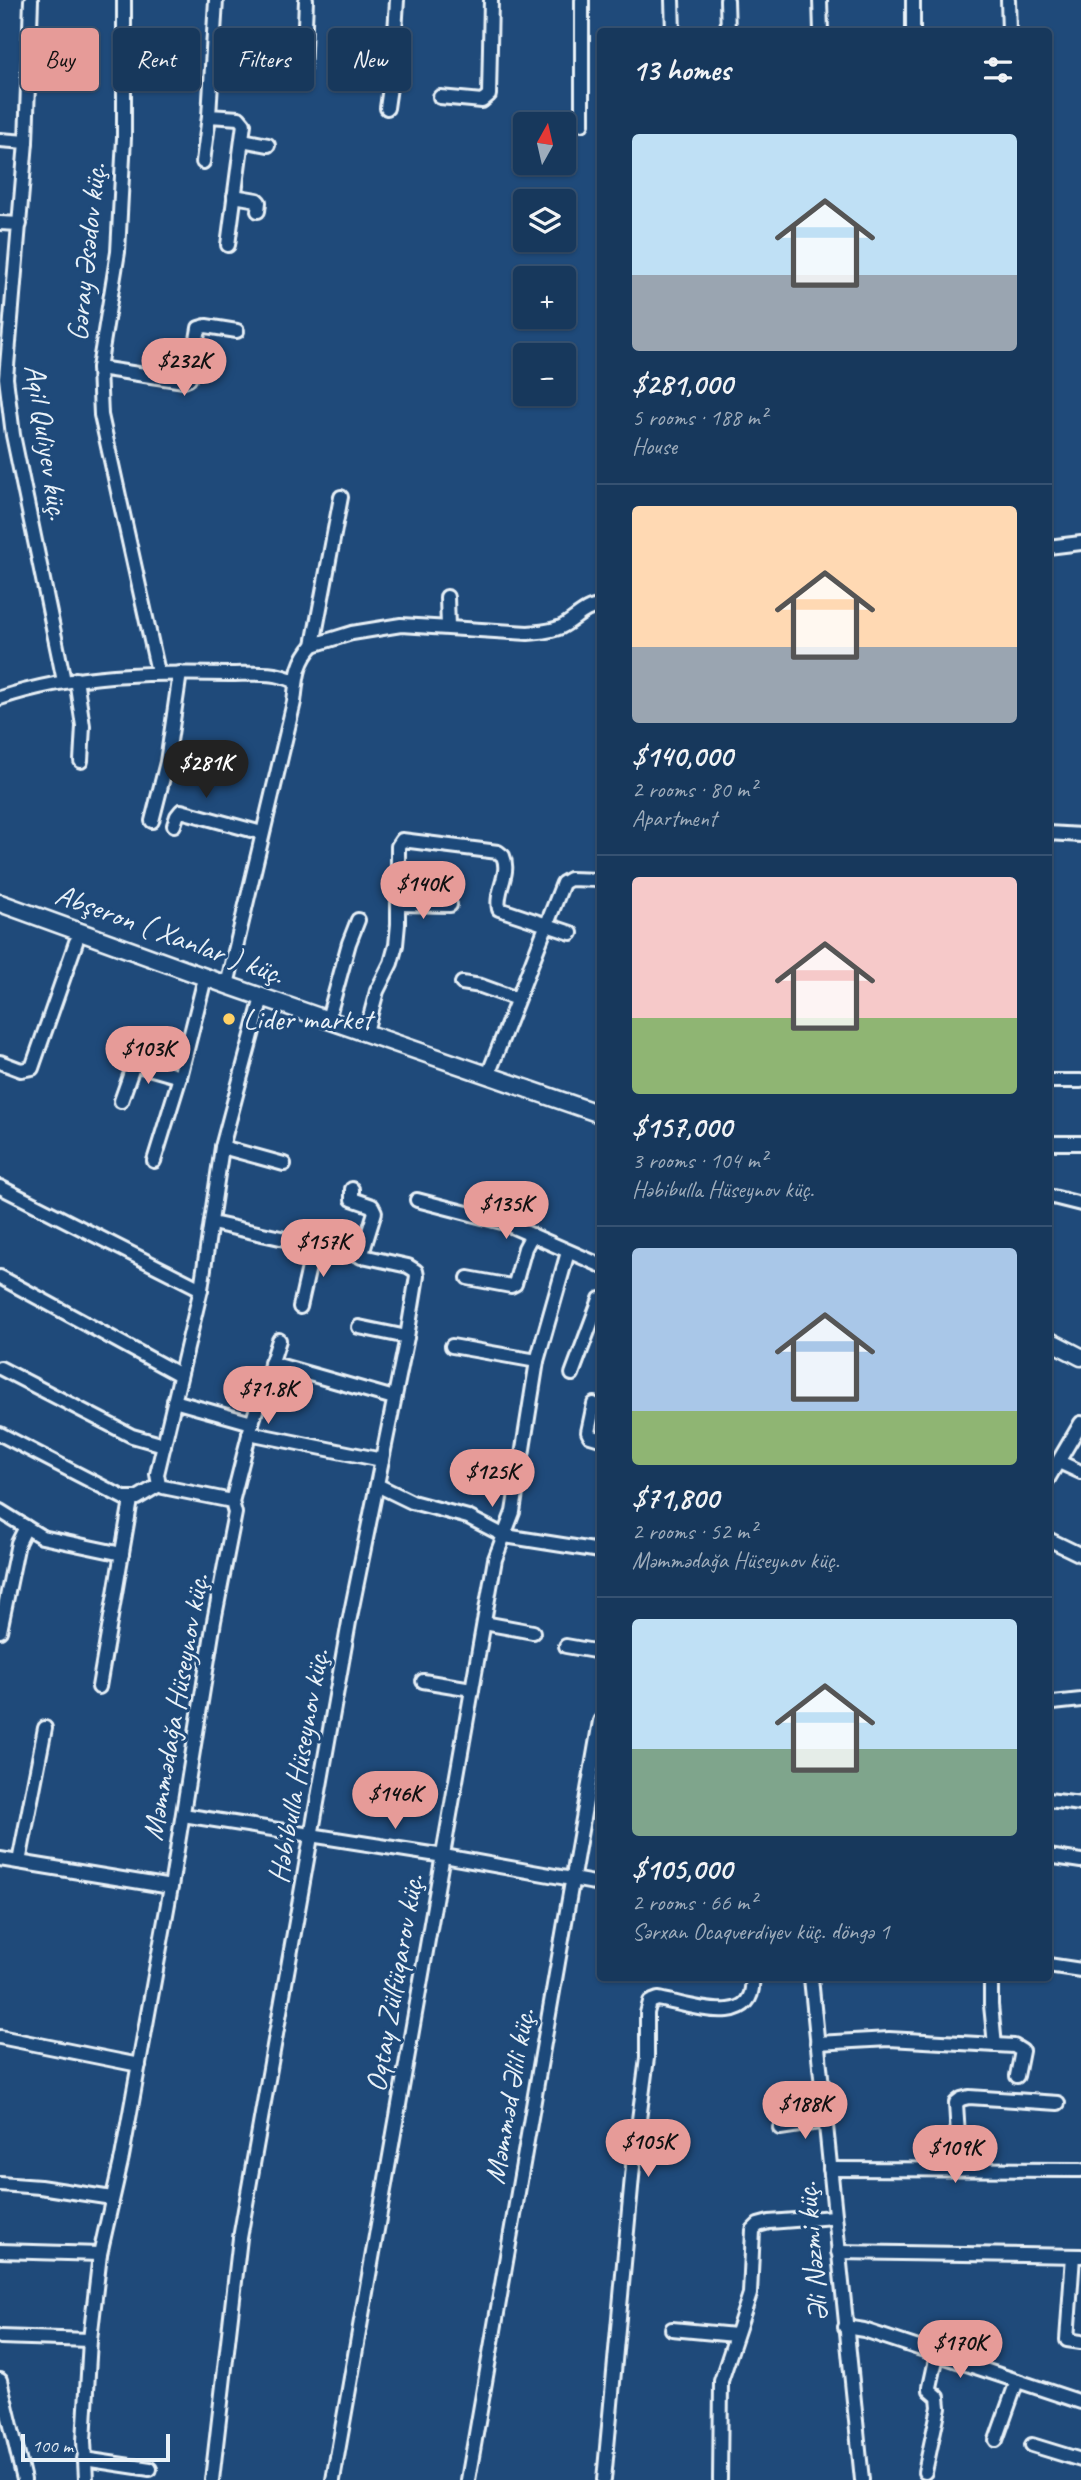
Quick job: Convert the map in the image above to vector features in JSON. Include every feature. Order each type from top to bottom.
[{"type":"main road","name":"Abşeron ( Xanlar ) küç.","points":[[0,903],[597,1113]]},
{"type":"main road","points":[[0,914],[597,1122]]},
{"type":"main road","points":[[1052,1331],[1081,1346]]},
{"type":"main road","points":[[1052,1342],[1081,1357]]},
{"type":"street","name":"Aqil Quliyev küç.","points":[[31,0],[20,224],[3,379],[13,435],[83,726],[81,761]]},
{"type":"street","name":"Gəray Əsədov küç.","points":[[124,0],[124,138],[118,252],[99,368],[101,415],[158,672]]},
{"type":"street","points":[[203,162],[209,117],[216,0]]},
{"type":"street","points":[[305,28],[306,0]]},
{"type":"street","points":[[387,108],[393,66],[397,0]]},
{"type":"street","points":[[440,97],[482,101],[489,95],[491,0]]},
{"type":"street","points":[[582,0],[582,124]]},
{"type":"street","points":[[672,0],[673,28]]},
{"type":"street","points":[[727,0],[727,28]]},
{"type":"street","points":[[820,0],[821,28]]},
{"type":"street","points":[[913,0],[913,28]]},
{"type":"street","points":[[1008,0],[1009,28]]},
{"type":"street","points":[[209,117],[242,120],[244,124],[228,245]]},
{"type":"street","points":[[0,140],[26,142]]},
{"type":"street","points":[[242,140],[268,145]]},
{"type":"street","points":[[234,196],[259,202],[258,211]]},
{"type":"street","points":[[0,223],[20,224]]},
{"type":"street","points":[[99,368],[184,381],[189,379],[191,374],[199,328],[206,326],[237,331]]},
{"type":"street","points":[[227,985],[294,702],[294,681],[313,645],[341,497]]},
{"type":"street","points":[[1052,546],[1081,542]]},
{"type":"street","points":[[447,597],[448,627]]},
{"type":"street","points":[[313,645],[384,627],[448,627],[527,633],[546,631],[559,628],[581,612],[597,607]]},
{"type":"street","points":[[0,698],[36,686],[70,680],[158,672],[273,675],[294,681]]},
{"type":"street","points":[[152,821],[167,762],[180,673]]},
{"type":"street","points":[[174,825],[178,813],[185,811],[262,833]]},
{"type":"street","points":[[1052,833],[1081,835]]},
{"type":"street","points":[[366,1032],[377,991],[394,953],[397,935],[398,846],[402,840],[498,852],[503,856],[506,868],[497,904],[499,909],[572,933]]},
{"type":"street","points":[[488,1075],[562,883],[566,879],[597,880]]},
{"type":"street","points":[[398,904],[450,905]]},
{"type":"street","points":[[328,1019],[348,943],[358,920]]},
{"type":"street","points":[[0,1062],[21,1070],[32,1068],[76,942]]},
{"type":"street","points":[[462,983],[481,986],[517,999]]},
{"type":"street","points":[[154,1161],[180,1077],[202,986]]},
{"type":"street","points":[[159,1485],[157,1474],[201,1289],[222,1147],[260,1005]]},
{"type":"street","points":[[121,1101],[134,1067],[138,1065],[180,1077]]},
{"type":"street","points":[[1052,1081],[1081,1081]]},
{"type":"street","points":[[1052,1143],[1081,1143]]},
{"type":"street","points":[[222,1147],[284,1164]]},
{"type":"street","points":[[0,1187],[201,1289]]},
{"type":"street","points":[[352,1189],[352,1199],[372,1206],[375,1212],[361,1257]]},
{"type":"street","points":[[1054,1197],[1081,1204]]},
{"type":"street","points":[[417,1200],[502,1222],[597,1264]]},
{"type":"street","name":"Həbibulla Hüseynov küç.","points":[[212,1223],[408,1266],[416,1271],[417,1284],[349,1622],[240,2238],[212,2480]]},
{"type":"street","points":[[468,1278],[511,1286],[515,1284],[525,1248],[532,1235]]},
{"type":"street","points":[[300,1307],[314,1245]]},
{"type":"street","name":"Oqtay Zülfüqarov küç.","points":[[333,2480],[484,1623],[498,1550],[513,1512],[537,1361],[568,1252]]},
{"type":"street","points":[[0,1277],[180,1375]]},
{"type":"street","points":[[572,1374],[597,1307]]},
{"type":"street","points":[[359,1327],[407,1338]]},
{"type":"street","name":"Məmmədağa Hüseynov küç.","points":[[86,2480],[84,2459],[90,2340],[100,2254],[139,2064],[171,1888],[214,1620],[232,1536],[235,1513],[232,1502],[250,1428],[279,1340]]},
{"type":"street","points":[[452,1346],[537,1361]]},
{"type":"street","points":[[271,1363],[394,1398]]},
{"type":"street","points":[[0,1368],[132,1436],[164,1445]]},
{"type":"street","points":[[174,1401],[250,1428],[382,1460]]},
{"type":"street","points":[[593,1404],[588,1432],[590,1436],[597,1438]]},
{"type":"street","points":[[1052,1472],[1081,1423]]},
{"type":"street","points":[[0,1434],[115,1495],[131,1500],[159,1485],[232,1502]]},
{"type":"street","points":[[1059,1461],[1081,1472]]},
{"type":"street","points":[[377,1485],[412,1502],[468,1517],[505,1536],[597,1551]]},
{"type":"street","points":[[99,1687],[131,1500]]},
{"type":"street","points":[[0,1511],[55,1541],[122,1554]]},
{"type":"street","points":[[0,1631],[18,1543],[26,1527]]},
{"type":"street","points":[[1052,1541],[1081,1555]]},
{"type":"street","points":[[484,1623],[533,1632]]},
{"type":"street","points":[[566,1646],[597,1651]]},
{"type":"street","points":[[423,1681],[472,1689]]},
{"type":"street","points":[[1054,1703],[1081,1700]]},
{"type":"street","points":[[19,1862],[45,1728]]},
{"type":"street","name":"Məmməd Əlili küç.","points":[[468,2480],[597,1739]]},
{"type":"street","points":[[1052,1800],[1081,1804]]},
{"type":"street","points":[[183,1815],[444,1856],[597,1884]]},
{"type":"street","points":[[1052,1857],[1081,1861]]},
{"type":"street","points":[[0,1858],[171,1888]]},
{"type":"street","points":[[1052,1966],[1081,1970]]},
{"type":"street","points":[[604,2480],[633,2166],[647,2058],[647,2013],[650,2002],[658,1999],[725,2011],[738,2009],[747,2003],[753,1988],[752,1981]]},
{"type":"street","name":"Əli Nəzmi küç.","points":[[811,1981],[862,2480]]},
{"type":"street","points":[[991,1981],[995,2045]]},
{"type":"street","points":[[0,2037],[139,2064]]},
{"type":"street","points":[[817,2043],[889,2039],[1014,2046],[1023,2051],[1017,2076]]},
{"type":"street","points":[[960,2169],[956,2103],[961,2099],[969,2097],[1058,2103]]},
{"type":"street","points":[[780,2128],[825,2121]]},
{"type":"street","points":[[830,2169],[1081,2170]]},
{"type":"street","points":[[0,2184],[112,2198]]},
{"type":"street","points":[[720,2480],[721,2381],[750,2294],[753,2230],[758,2225],[769,2222],[834,2217]]},
{"type":"street","points":[[0,2251],[100,2254]]},
{"type":"street","points":[[838,2252],[1077,2256],[1067,2340],[1081,2342]]},
{"type":"street","points":[[845,2327],[864,2330],[1081,2402]]},
{"type":"street","points":[[672,2329],[736,2336]]},
{"type":"street","points":[[0,2337],[90,2340]]},
{"type":"street","points":[[925,2472],[939,2407],[938,2397],[930,2387],[937,2355]]},
{"type":"street","points":[[0,2380],[24,2480]]},
{"type":"street","points":[[996,2440],[1017,2381]]},
{"type":"street","points":[[1032,2445],[1081,2460]]},
{"type":"street","points":[[84,2459],[150,2469]]},
{"type":"place","name":"Lider market","points":[[229,1019]]}]
